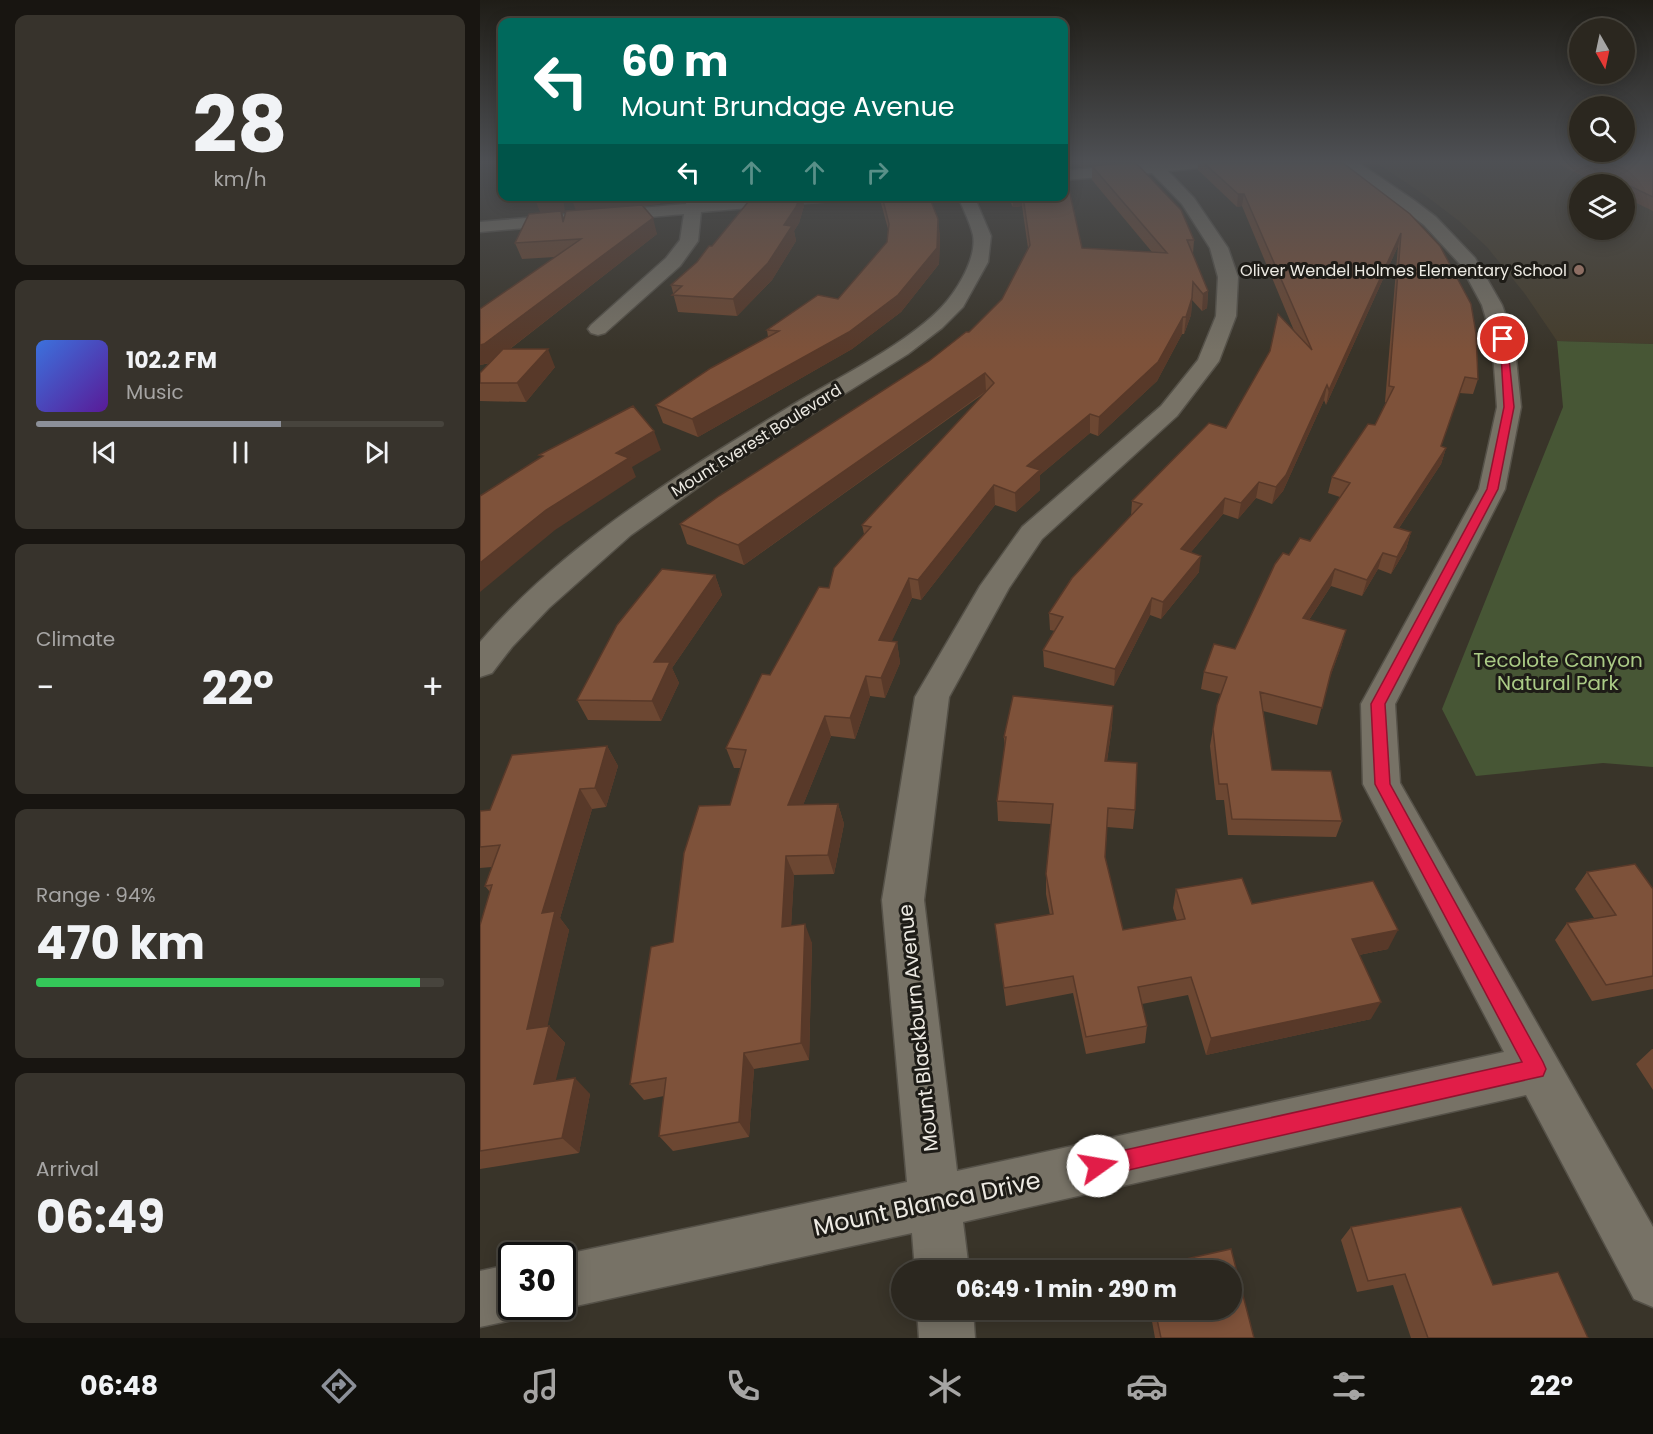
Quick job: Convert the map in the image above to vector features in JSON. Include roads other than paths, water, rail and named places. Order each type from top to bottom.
[{"type":"street","points":[[598,329],[672,262],[689,241],[691,225]]},
{"type":"street","name":"Mount Everest Boulevard","points":[[480,665],[494,645],[565,575],[662,498],[900,349],[935,324],[956,303],[980,262],[982,236],[978,225]]},
{"type":"street","name":"Mount Blackburn Avenue","points":[[941,1260],[903,900],[932,698],[995,586],[1032,533],[1169,411],[1208,361],[1226,316],[1228,277],[1219,248],[1204,225]]},
{"type":"street","points":[[1432,225],[1468,262],[1492,306],[1503,339],[1509,407],[1492,489],[1378,704],[1382,784],[1653,1280]]},
{"type":"street","name":"Mount Blanca Drive","points":[[576,1279],[1536,1069]]},
{"type":"street","points":[[480,1299],[498,1295]]},
{"type":"street","points":[[946,1320],[947,1338]]},
{"type":"place","name":"Oliver Wendel Holmes Elementary School","points":[[1579,270]]},
{"type":"park label","name":"Tecolote Canyon Natural Park","points":[[1558,672]]}]
